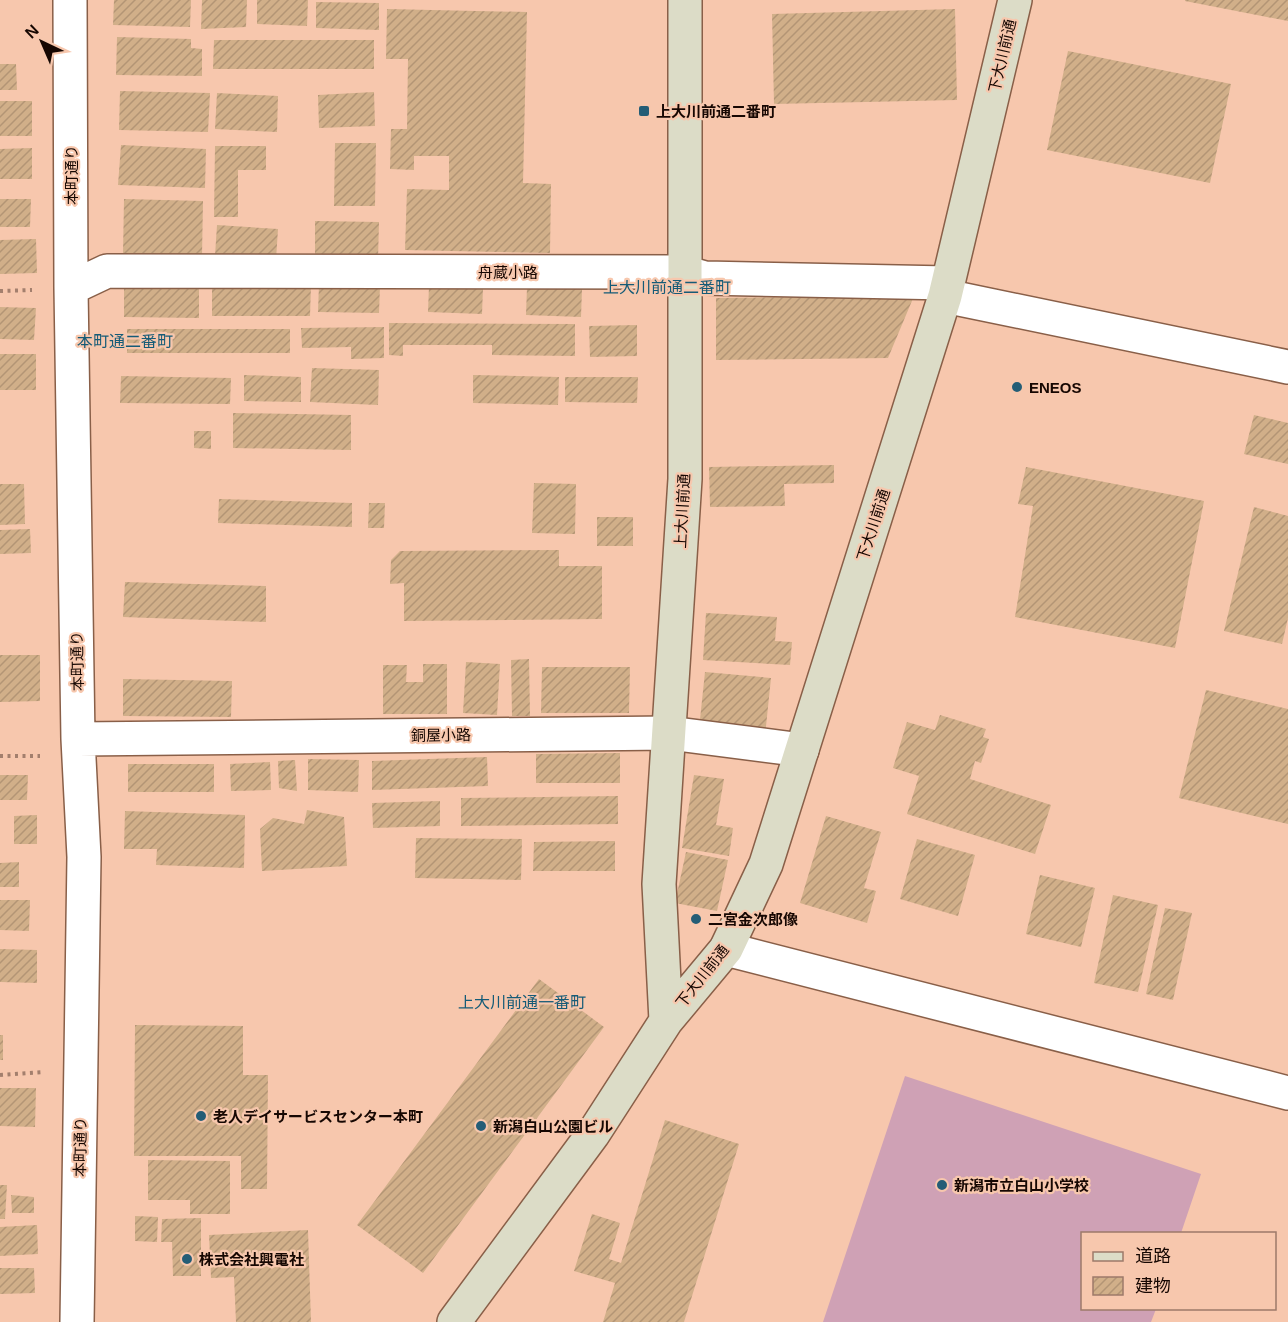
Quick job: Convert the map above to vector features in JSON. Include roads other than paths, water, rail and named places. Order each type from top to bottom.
[{"type":"street","name":"本町通り","points":[[70,0],[71,288],[78,739],[84,857],[77,1322]]},
{"type":"street","name":"上大川前通","points":[[666,1022],[659,884],[685,479],[685,0]]},
{"type":"street","name":"下大川前通","points":[[454,1322],[593,1134],[666,1022],[726,948],[766,864],[947,289],[1015,0]]},
{"type":"street","name":"舟蔵小路","points":[[71,288],[107,272],[684,272],[705,278],[947,289],[1288,367]]},
{"type":"street","name":"銅屋小路","points":[[78,739],[669,733],[802,750]]},
{"type":"street","points":[[726,948],[1288,1093]]},
{"type":"place","name":"上大川前通二番町","points":[[644,111]]},
{"type":"place","name":"ENEOS","points":[[1017,387]]},
{"type":"place","name":"二宮金次郎像","points":[[696,919]]},
{"type":"place","name":"老人デイサービスセンター本町","points":[[201,1116]]},
{"type":"place","name":"新潟白山公園ビル","points":[[481,1126]]},
{"type":"place","name":"新潟市立白山小学校","points":[[942,1185]]},
{"type":"place","name":"株式会社興電社","points":[[187,1259]]},
{"type":"district","name":"上大川前通二番町","points":[[667,287]]},
{"type":"district","name":"本町通二番町","points":[[125,341]]},
{"type":"district","name":"上大川前通一番町","points":[[522,1002]]}]
